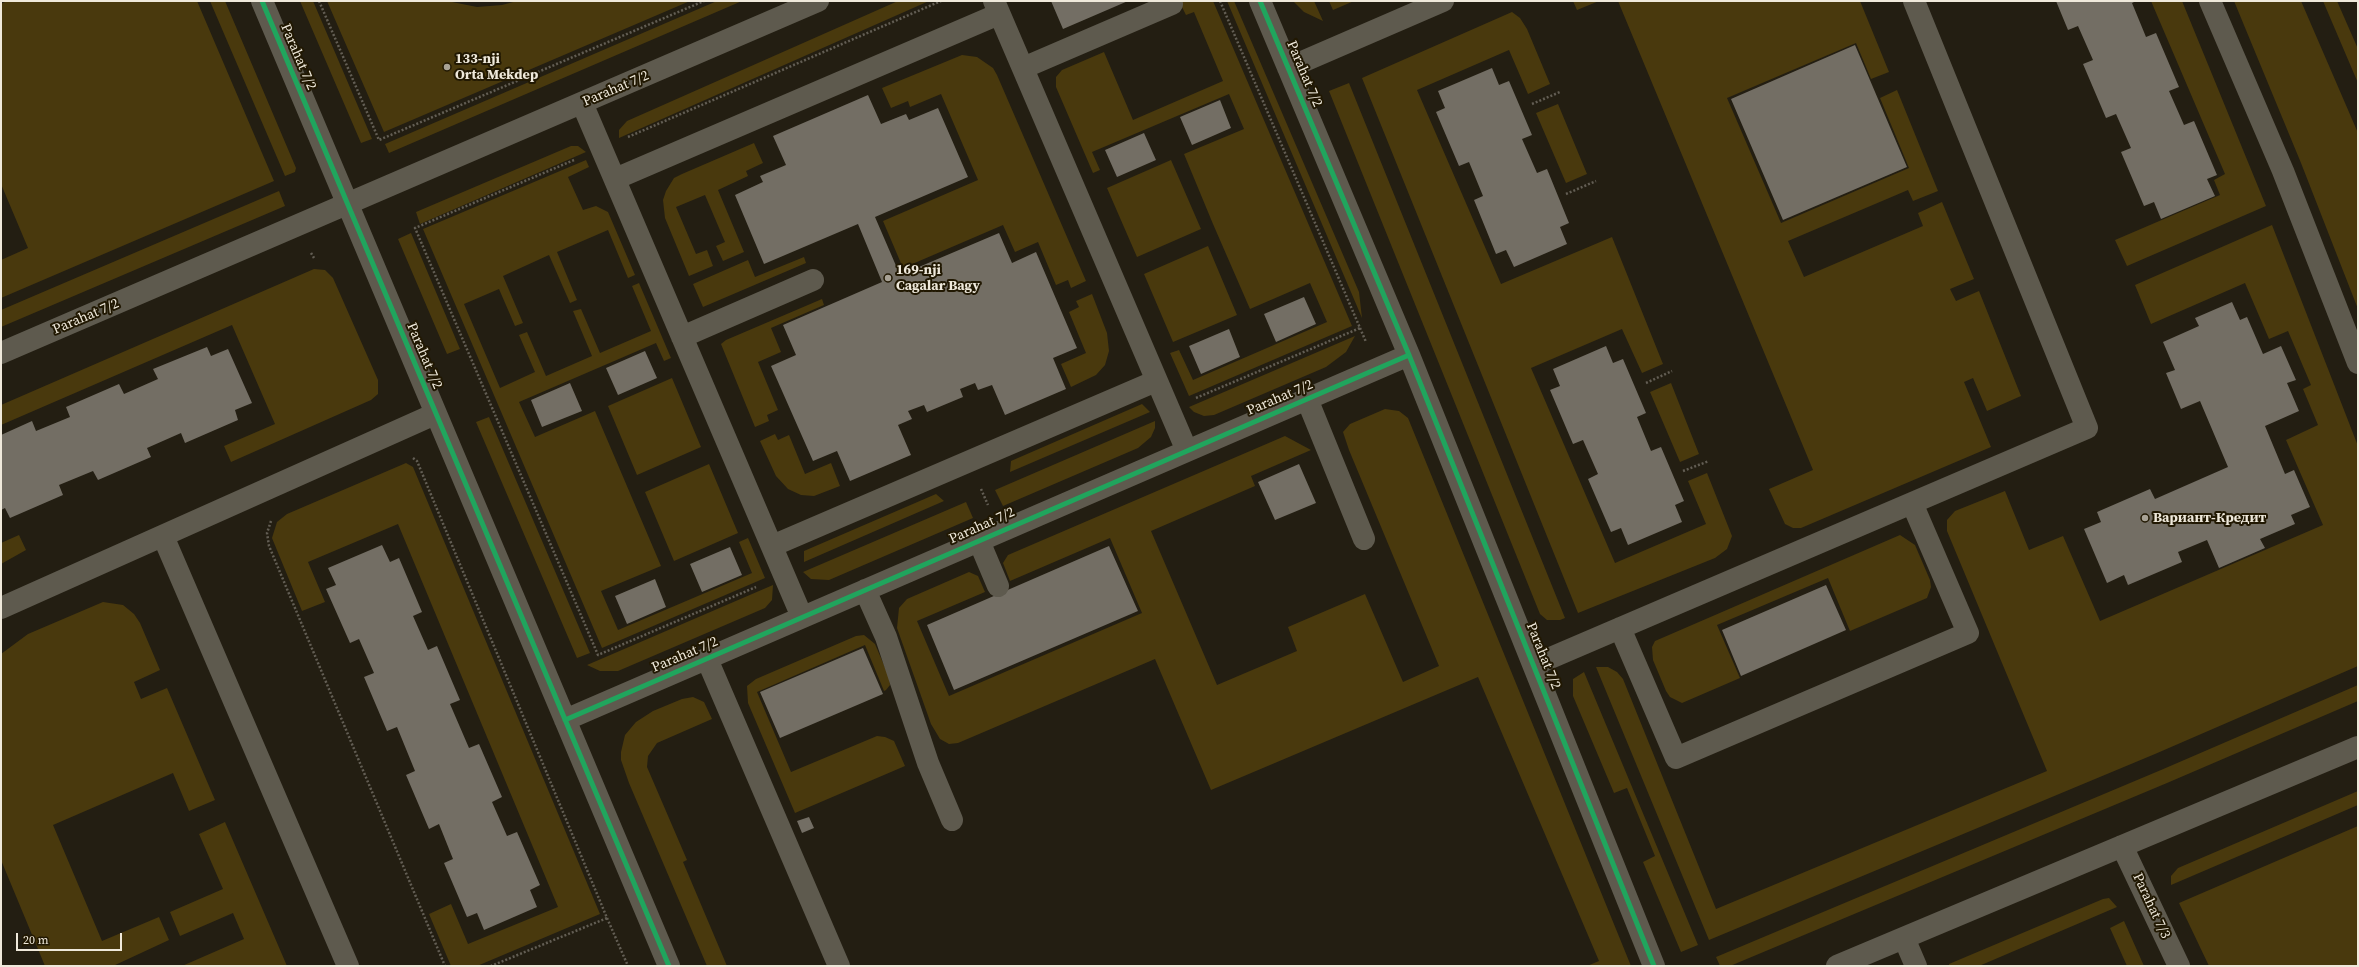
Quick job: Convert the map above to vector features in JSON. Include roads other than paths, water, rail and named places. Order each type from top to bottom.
[{"type":"street","name":"Parahat 7/2","points":[[262,1],[669,966]]},
{"type":"street","name":"Parahat 7/2","points":[[1,353],[348,205],[818,1]]},
{"type":"street","name":"Parahat 7/2","points":[[1260,1],[1409,355],[1654,966]]},
{"type":"street","points":[[1288,68],[1443,1]]},
{"type":"street","points":[[1534,666],[2087,428],[1914,1]]},
{"type":"street","points":[[2210,1],[2283,171],[2358,363]]},
{"type":"street","points":[[1022,68],[1172,4]]},
{"type":"street","points":[[614,179],[996,7],[1187,451]]},
{"type":"street","points":[[582,103],[802,617]]},
{"type":"street","points":[[682,337],[813,280]]},
{"type":"street","name":"Parahat 7/2","points":[[565,720],[1409,355]]},
{"type":"street","points":[[772,546],[1156,380]]},
{"type":"street","points":[[1307,399],[1364,539]]},
{"type":"street","points":[[1,608],[436,414]]},
{"type":"street","points":[[1620,628],[1676,758],[1968,634],[1912,503]]},
{"type":"street","points":[[163,536],[348,966]]},
{"type":"street","points":[[979,541],[998,586]]},
{"type":"street","points":[[865,590],[886,637],[928,763],[952,820]]},
{"type":"street","points":[[707,659],[839,966]]},
{"type":"street","points":[[1837,966],[2358,746]]},
{"type":"street","name":"Parahat 7/3","points":[[2122,846],[2179,966]]},
{"type":"street","points":[[1904,938],[1916,966]]},
{"type":"place","name":"133-nji Orta Mekdep","points":[[447,67]]},
{"type":"place","name":"169-nji Cagalar Bagy","points":[[888,278]]},
{"type":"place","name":"Вариант-Кредит","points":[[2145,518]]}]
